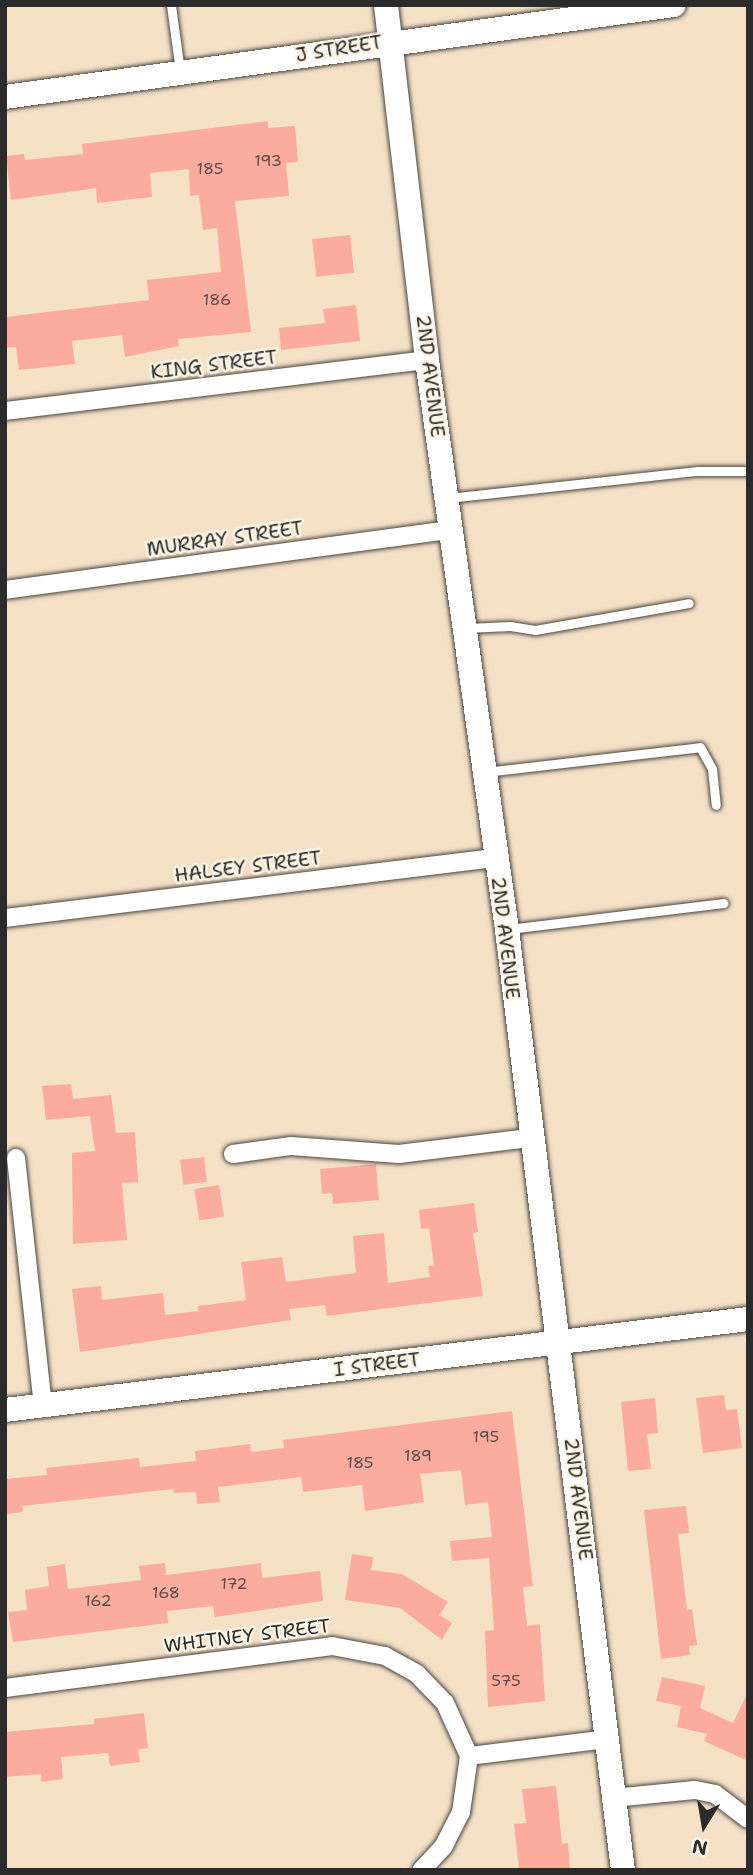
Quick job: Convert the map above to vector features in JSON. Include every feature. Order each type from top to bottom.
[{"type":"street","name":"2ND AVENUE","points":[[386,5],[427,360],[462,628],[507,930],[531,1121],[529,1139],[558,1343],[623,1870]]},
{"type":"street","name":"J STREET","points":[[5,97],[390,41],[674,5]]},
{"type":"street","name":"KING STREET","points":[[5,411],[427,360]]},
{"type":"street","name":"MURRAY STREET","points":[[5,590],[450,530]]},
{"type":"street","name":"HALSEY STREET","points":[[5,918],[495,858]]},
{"type":"street","points":[[233,1154],[291,1146],[398,1154],[529,1139]]},
{"type":"street","points":[[16,1158],[43,1405]]},
{"type":"street","name":"I STREET","points":[[5,1410],[748,1319]]},
{"type":"street","name":"WHITNEY STREET","points":[[5,1688],[350,1647],[402,1664],[432,1688],[455,1719],[468,1756]]},
{"type":"street","points":[[422,1870],[444,1846],[461,1812],[468,1756],[608,1739]]},
{"type":"street","points":[[613,1798],[695,1790],[715,1794],[748,1819]]},
{"type":"lane","points":[[171,5],[180,73]]},
{"type":"lane","points":[[445,498],[698,471],[746,471]]},
{"type":"lane","points":[[462,628],[510,626],[536,630],[689,603]]},
{"type":"lane","points":[[485,772],[701,747],[712,769],[716,805]]},
{"type":"lane","points":[[507,930],[723,903]]},
{"type":"building","points":[[268,121],[268,128],[295,126],[298,162],[286,163],[289,196],[235,201],[251,332],[178,339],[179,346],[125,357],[122,335],[72,341],[75,364],[19,370],[16,347],[5,348],[5,317],[149,300],[147,280],[221,272],[217,228],[203,230],[199,195],[190,196],[189,169],[150,173],[152,197],[97,203],[96,188],[11,200],[6,156],[24,154],[25,160],[83,154],[82,144]]},
{"type":"building","points":[[350,235],[354,273],[316,277],[312,239]]},
{"type":"building","points":[[356,305],[360,341],[281,350],[279,328],[325,323],[323,309]]},
{"type":"building","points":[[71,1084],[73,1099],[111,1095],[116,1133],[135,1132],[138,1182],[122,1183],[127,1240],[73,1244],[72,1153],[95,1151],[90,1116],[46,1120],[42,1086]]},
{"type":"building","points":[[204,1157],[207,1182],[183,1185],[180,1160]]},
{"type":"building","points":[[376,1164],[379,1200],[333,1204],[332,1193],[322,1194],[320,1169]]},
{"type":"building","points":[[219,1185],[224,1217],[199,1221],[194,1189]]},
{"type":"building","points":[[474,1203],[478,1232],[473,1233],[483,1296],[327,1316],[325,1305],[289,1309],[291,1320],[80,1352],[72,1289],[101,1286],[102,1300],[163,1293],[165,1315],[198,1311],[198,1306],[246,1300],[241,1262],[282,1257],[286,1282],[356,1273],[353,1236],[384,1233],[388,1283],[430,1277],[428,1266],[434,1266],[429,1228],[421,1229],[419,1210]]},
{"type":"building","points":[[724,1395],[726,1410],[737,1409],[742,1448],[703,1453],[696,1398]]},
{"type":"building","points":[[655,1398],[658,1433],[647,1434],[651,1469],[628,1471],[621,1402]]},
{"type":"building","points":[[512,1411],[533,1586],[523,1587],[527,1626],[540,1624],[545,1701],[488,1707],[485,1631],[494,1630],[489,1558],[452,1561],[450,1541],[492,1537],[488,1502],[465,1505],[461,1470],[420,1474],[424,1502],[365,1511],[362,1485],[303,1492],[301,1477],[218,1487],[220,1502],[197,1504],[196,1492],[174,1493],[173,1489],[22,1506],[23,1512],[5,1514],[5,1479],[47,1475],[46,1468],[139,1458],[140,1467],[196,1461],[195,1451],[250,1444],[251,1452],[284,1448],[283,1440]]},
{"type":"building","points":[[686,1506],[689,1533],[678,1534],[687,1610],[692,1609],[697,1645],[689,1646],[690,1655],[661,1659],[644,1510]]},
{"type":"building","points":[[352,1554],[373,1557],[371,1570],[402,1574],[448,1602],[439,1615],[452,1623],[442,1640],[400,1608],[345,1600]]},
{"type":"building","points":[[165,1563],[166,1575],[261,1563],[262,1578],[320,1571],[323,1601],[215,1617],[213,1606],[167,1611],[168,1623],[13,1642],[8,1612],[27,1610],[25,1590],[49,1586],[47,1567],[65,1564],[68,1589],[141,1580],[139,1566]]},
{"type":"building","points":[[662,1677],[705,1686],[700,1708],[733,1723],[748,1692],[748,1761],[704,1741],[707,1734],[677,1727],[681,1706],[656,1701]]},
{"type":"building","points":[[144,1713],[148,1748],[138,1749],[140,1762],[110,1766],[108,1753],[61,1757],[63,1779],[41,1782],[41,1774],[5,1777],[5,1732],[94,1724],[94,1719]]},
{"type":"building","points":[[556,1786],[562,1844],[568,1843],[570,1870],[519,1870],[514,1824],[526,1823],[522,1789]]}]
